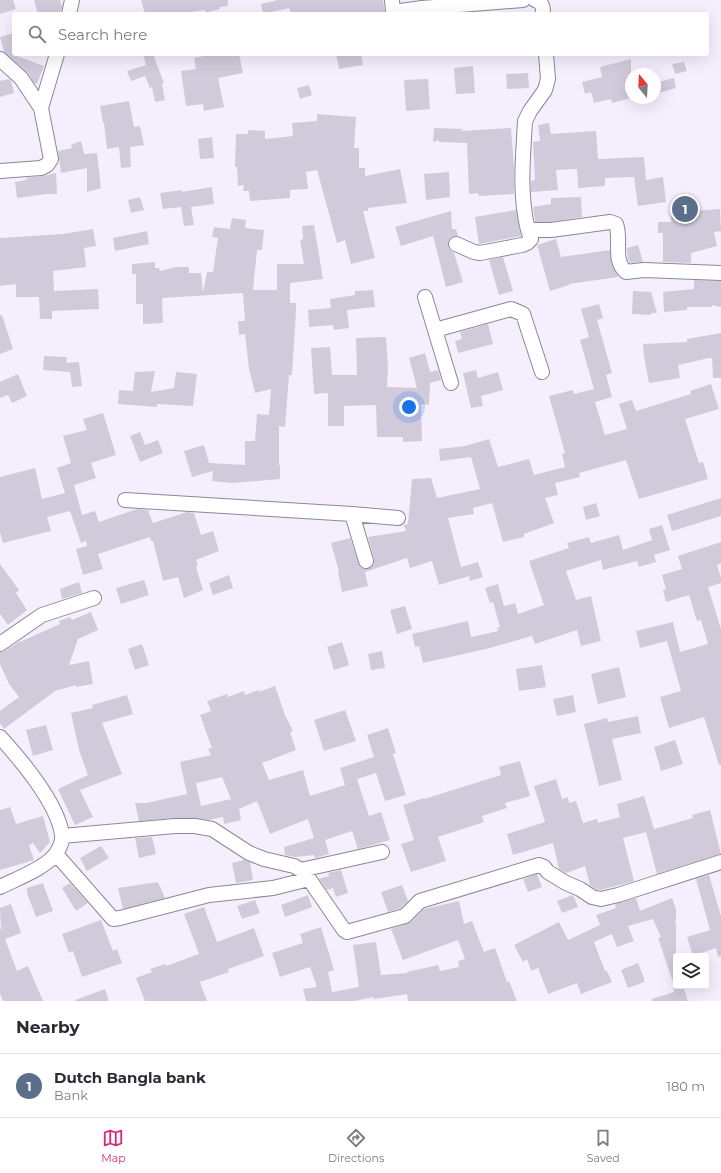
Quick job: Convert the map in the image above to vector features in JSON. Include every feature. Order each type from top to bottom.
[{"type":"street","points":[[69,12],[72,0]]},
{"type":"street","points":[[392,0],[393,12],[422,8],[523,0]]},
{"type":"street","points":[[535,0],[543,5],[543,12]]},
{"type":"street","points":[[41,108],[56,56]]},
{"type":"street","points":[[456,244],[480,253],[522,245],[531,239],[525,217],[522,188],[525,121],[530,111],[545,90],[548,79],[546,56]]},
{"type":"street","points":[[0,59],[21,78],[41,108],[50,159],[46,165],[41,168],[0,171]]},
{"type":"street","points":[[528,230],[551,230],[610,222],[616,224],[618,230],[618,253],[622,268],[626,272],[644,270],[721,273]]},
{"type":"street","points":[[424,297],[451,383]]},
{"type":"street","points":[[434,330],[511,309],[523,314],[542,372]]},
{"type":"street","points":[[126,500],[398,518]]},
{"type":"street","points":[[352,514],[366,561]]},
{"type":"street","points":[[0,644],[42,615],[94,598]]},
{"type":"street","points":[[0,737],[20,759],[49,801],[54,811],[62,836],[61,845],[56,854],[42,866],[0,887]]},
{"type":"street","points":[[62,836],[176,826],[195,826],[212,829],[249,853],[264,859],[294,866],[305,874],[344,930],[347,932],[405,916],[420,901],[539,865],[566,883],[580,889],[592,897],[601,899],[721,862]]},
{"type":"street","points":[[56,854],[113,918],[120,918],[209,895],[273,888],[305,874],[382,852]]},
{"type":"building","points":[[0,0],[13,0],[16,9],[0,14]]},
{"type":"building","points":[[34,0],[60,0],[62,7],[61,11],[37,12]]},
{"type":"building","points":[[141,0],[228,0],[228,6],[219,7],[220,9],[209,12],[205,12],[205,10],[192,12],[144,12]]},
{"type":"building","points":[[278,0],[383,0],[385,12],[290,12],[289,8],[272,12],[263,12],[261,4]]},
{"type":"building","points":[[12,34],[12,56],[17,56],[44,66],[37,84],[34,83],[27,72],[4,52],[0,37]]},
{"type":"building","points":[[144,56],[154,56],[164,83],[162,84],[165,100],[155,102],[152,87],[150,88],[145,76],[131,81],[127,71],[146,65]]},
{"type":"building","points":[[204,56],[239,56],[243,73],[218,78],[224,107],[204,111],[203,104],[186,106],[181,71],[196,69],[194,58]]},
{"type":"building","points":[[336,56],[361,56],[363,65],[339,69]]},
{"type":"building","points":[[631,59],[631,68],[625,68],[625,100],[612,103],[611,99],[594,103],[591,92],[585,94],[582,82],[602,77],[600,67]]},
{"type":"building","points":[[684,62],[687,71],[675,74],[672,64]]},
{"type":"building","points":[[473,66],[475,93],[456,94],[454,68]]},
{"type":"building","points":[[528,73],[529,88],[507,89],[506,74]]},
{"type":"building","points":[[674,78],[676,88],[661,92],[661,81]]},
{"type":"building","points":[[9,79],[11,81],[14,93],[0,97],[0,81]]},
{"type":"building","points":[[428,79],[430,109],[406,111],[404,80]]},
{"type":"building","points":[[309,85],[312,95],[300,99],[297,88]]},
{"type":"building","points":[[129,101],[134,127],[140,126],[144,145],[130,147],[131,167],[121,168],[119,147],[107,149],[104,123],[100,106]]},
{"type":"building","points":[[317,114],[356,117],[354,148],[359,148],[359,168],[365,168],[365,176],[400,169],[407,203],[368,208],[368,211],[363,211],[375,258],[351,264],[345,240],[337,243],[317,170],[306,172],[308,189],[290,190],[290,198],[250,201],[249,191],[243,191],[244,185],[238,186],[237,167],[235,167],[236,134],[248,134],[248,130],[265,131],[265,139],[293,136],[292,123],[317,121]]},
{"type":"building","points":[[549,123],[551,134],[596,131],[598,159],[644,157],[646,180],[663,177],[666,202],[638,206],[634,177],[605,178],[605,186],[578,188],[577,169],[556,170],[558,190],[531,192],[531,181],[535,180],[533,142],[540,141],[538,125]]},
{"type":"building","points":[[434,128],[464,129],[460,131],[511,128],[514,167],[514,194],[479,196],[478,193],[469,194],[467,143],[439,142],[439,140],[433,142]]},
{"type":"building","points":[[212,137],[214,158],[200,159],[198,139]]},
{"type":"building","points":[[81,141],[84,154],[97,153],[101,188],[87,192],[87,168],[61,173],[58,151],[72,148],[71,145]]},
{"type":"building","points":[[449,172],[450,197],[426,200],[424,174]]},
{"type":"building","points":[[56,173],[57,194],[17,198],[15,182],[27,180],[26,178]]},
{"type":"building","points":[[212,187],[214,204],[191,207],[194,225],[184,226],[181,207],[163,209],[160,193],[182,190],[182,192]]},
{"type":"building","points":[[140,197],[144,210],[131,213],[128,200]]},
{"type":"building","points":[[581,197],[582,217],[550,222],[535,222],[533,207],[551,204],[551,198]]},
{"type":"building","points":[[720,209],[721,231],[714,232],[717,246],[691,253],[691,263],[663,262],[663,233],[658,233],[658,222],[671,222],[671,213],[693,214],[693,211]]},
{"type":"building","points":[[516,210],[521,236],[479,244],[475,217]]},
{"type":"building","points":[[451,211],[452,229],[456,229],[458,236],[451,237],[448,241],[448,245],[449,249],[454,253],[463,282],[446,287],[433,236],[401,246],[395,227]]},
{"type":"building","points":[[232,218],[246,220],[245,228],[264,230],[262,250],[257,250],[253,290],[277,290],[277,264],[304,264],[300,240],[303,239],[302,226],[314,225],[323,279],[290,283],[290,303],[296,303],[296,310],[292,375],[289,375],[285,427],[279,426],[280,479],[232,483],[212,481],[213,471],[192,477],[184,451],[204,445],[209,463],[245,465],[245,441],[255,441],[257,414],[269,415],[271,389],[255,393],[249,369],[245,334],[239,335],[238,321],[245,321],[243,293],[162,298],[163,323],[143,324],[143,304],[136,304],[136,274],[132,274],[132,264],[155,262],[155,268],[159,268],[160,271],[176,267],[189,267],[189,273],[201,273],[203,292],[207,272],[213,272],[218,238],[212,237],[214,227],[230,229]]},
{"type":"building","points":[[93,229],[96,246],[84,248],[86,267],[53,271],[54,291],[98,289],[99,309],[52,311],[52,319],[40,319],[39,297],[16,297],[16,284],[0,286],[0,238],[63,234]]},
{"type":"building","points":[[147,231],[149,244],[115,251],[113,238]]},
{"type":"building","points":[[556,239],[561,257],[610,250],[612,265],[618,277],[569,284],[550,291],[537,245]]},
{"type":"building","points":[[638,245],[643,262],[630,263],[627,248]]},
{"type":"building","points":[[503,257],[513,291],[499,295],[489,260]]},
{"type":"building","points":[[694,280],[721,281],[721,307],[712,305],[712,307],[687,307],[687,310],[664,312],[663,292],[694,289]]},
{"type":"building","points":[[373,290],[375,307],[347,310],[349,328],[334,330],[333,325],[309,327],[308,310],[331,308],[330,299],[355,295],[355,291]]},
{"type":"building","points":[[633,291],[651,292],[657,313],[651,313],[651,315],[632,314]]},
{"type":"building","points":[[599,304],[603,318],[597,320],[612,373],[606,375],[612,397],[595,402],[605,435],[627,429],[619,404],[632,400],[636,411],[691,394],[690,391],[711,384],[719,409],[685,419],[699,463],[703,462],[708,479],[639,499],[626,460],[579,473],[580,477],[555,483],[558,495],[545,498],[554,523],[524,534],[524,537],[503,542],[492,503],[473,508],[474,514],[448,518],[461,567],[478,562],[483,577],[470,581],[469,576],[439,585],[432,561],[410,568],[407,558],[365,572],[368,586],[342,592],[339,572],[331,543],[350,538],[360,567],[364,569],[372,567],[374,559],[368,537],[406,531],[404,525],[408,524],[412,479],[431,478],[437,498],[480,489],[471,457],[440,461],[439,449],[465,446],[489,439],[498,467],[529,459],[534,475],[565,467],[562,454],[565,453],[549,396],[573,390],[574,394],[594,389],[580,340],[589,337],[581,309]]},
{"type":"building","points":[[0,315],[2,315],[13,349],[0,354]]},
{"type":"building","points":[[488,324],[493,344],[458,353],[455,341],[462,339],[460,332]]},
{"type":"building","points":[[721,333],[721,378],[713,378],[712,358],[709,358],[678,365],[680,378],[649,383],[643,344],[687,342],[687,339]]},
{"type":"building","points":[[386,337],[388,368],[387,387],[417,388],[409,358],[425,353],[430,372],[438,370],[441,380],[430,383],[429,405],[421,404],[422,441],[403,442],[403,437],[377,437],[376,405],[344,406],[344,426],[328,426],[328,393],[314,394],[311,348],[330,347],[332,375],[357,375],[356,338]]},
{"type":"building","points":[[44,356],[67,357],[66,363],[79,362],[82,386],[72,387],[70,372],[43,370]]},
{"type":"building","points":[[476,370],[478,378],[498,372],[503,390],[481,396],[483,406],[471,408],[463,373]]},
{"type":"building","points":[[155,371],[151,392],[174,388],[176,372],[197,374],[193,406],[157,404],[157,407],[118,404],[119,390],[133,391],[135,372]]},
{"type":"building","points":[[18,374],[27,396],[12,403],[8,395],[0,398],[0,382]]},
{"type":"building","points":[[103,413],[116,455],[91,463],[96,478],[74,485],[82,515],[95,511],[99,522],[137,509],[148,510],[153,523],[187,512],[194,513],[201,535],[213,531],[219,551],[196,560],[198,566],[196,567],[203,590],[184,598],[178,577],[163,581],[153,541],[151,541],[150,537],[98,554],[103,569],[83,575],[76,549],[87,546],[86,541],[81,543],[70,511],[47,517],[51,531],[3,543],[0,532],[0,477],[35,468],[42,499],[65,493],[57,468],[71,463],[63,436],[87,430],[83,419]]},
{"type":"building","points":[[140,432],[145,445],[158,440],[163,453],[140,462],[130,436]]},
{"type":"building","points":[[721,498],[721,516],[672,531],[667,515]]},
{"type":"building","points":[[596,503],[600,516],[586,520],[583,507]]},
{"type":"building","points":[[662,525],[670,550],[654,555],[656,562],[639,567],[637,561],[603,570],[601,560],[566,571],[576,600],[591,596],[601,641],[581,646],[577,630],[535,644],[532,636],[486,649],[423,663],[419,646],[415,647],[412,634],[468,621],[471,637],[498,631],[497,628],[500,627],[493,602],[490,603],[485,588],[498,584],[504,606],[515,603],[518,614],[544,605],[529,561],[569,548],[567,543],[589,537],[591,543],[619,535],[623,550],[652,540],[649,529]]},
{"type":"building","points":[[721,542],[721,563],[717,565],[721,577],[721,583],[708,587],[721,629],[721,765],[719,765],[704,717],[669,728],[660,697],[681,691],[667,641],[640,648],[636,631],[673,622],[680,652],[708,644],[701,620],[697,621],[689,595],[666,602],[663,590],[666,589],[662,575],[682,569],[678,556]]},
{"type":"building","points":[[0,564],[19,590],[16,593],[27,610],[8,625],[0,614]]},
{"type":"building","points":[[229,575],[233,588],[213,595],[209,583]]},
{"type":"building","points":[[144,580],[149,595],[121,604],[116,588]]},
{"type":"building","points":[[79,582],[82,593],[62,599],[60,589]]},
{"type":"building","points":[[405,606],[412,629],[397,634],[390,610]]},
{"type":"building","points":[[91,612],[98,630],[78,639],[69,665],[89,661],[93,684],[76,687],[76,685],[55,691],[4,729],[0,723],[0,711],[19,697],[9,684],[0,664],[0,652],[5,651],[20,641],[60,624],[59,621],[70,617],[72,620]]},
{"type":"building","points":[[342,642],[349,665],[334,670],[327,647]]},
{"type":"building","points":[[142,644],[149,665],[135,670],[128,649]]},
{"type":"building","points":[[382,651],[385,668],[371,670],[368,654]]},
{"type":"building","points":[[542,665],[546,687],[519,691],[516,669]]},
{"type":"building","points":[[619,667],[626,697],[598,704],[591,674]]},
{"type":"building","points":[[275,686],[285,715],[293,731],[290,732],[296,750],[262,763],[269,780],[303,770],[310,796],[345,785],[340,768],[374,757],[367,735],[388,728],[396,753],[393,754],[406,795],[385,801],[376,773],[357,779],[369,816],[381,812],[390,840],[358,849],[352,831],[325,840],[329,854],[315,858],[314,855],[295,857],[285,855],[284,847],[314,838],[308,819],[270,834],[257,801],[239,809],[241,820],[224,824],[223,817],[208,820],[195,818],[175,818],[139,821],[135,803],[146,803],[187,794],[180,762],[211,755],[208,749],[212,748],[200,715],[211,711],[207,701],[227,694],[228,697],[244,691],[245,695],[259,690],[259,692]],"holes":[[[222,777],[231,799],[201,806],[196,783]]]},
{"type":"building","points":[[127,695],[133,714],[102,723],[122,774],[80,790],[93,817],[75,825],[58,789],[88,775],[79,750],[71,713],[93,708],[92,705]]},
{"type":"building","points":[[573,695],[576,712],[557,716],[553,699]]},
{"type":"building","points":[[345,710],[356,741],[324,751],[314,720]]},
{"type":"building","points":[[638,716],[641,733],[612,739],[622,780],[599,786],[584,724],[607,718],[608,722]]},
{"type":"building","points":[[46,725],[53,750],[33,756],[26,730]]},
{"type":"building","points":[[675,740],[683,764],[661,771],[654,747]]},
{"type":"building","points":[[520,761],[530,796],[505,803],[507,808],[482,816],[484,822],[438,837],[446,861],[411,872],[401,844],[414,840],[403,805],[501,775],[499,767]]},
{"type":"building","points":[[556,779],[562,799],[568,797],[569,803],[576,801],[583,823],[597,819],[598,823],[620,817],[617,804],[644,796],[654,829],[693,818],[692,815],[710,810],[721,854],[657,874],[646,832],[623,838],[634,881],[601,890],[595,889],[590,885],[585,866],[566,873],[559,869],[553,843],[513,855],[507,834],[545,822],[534,786]]},
{"type":"building","points":[[10,807],[16,824],[43,816],[50,842],[40,853],[33,843],[29,845],[34,860],[0,870],[0,810]]},
{"type":"building","points":[[152,837],[156,854],[139,858],[135,838]]},
{"type":"building","points":[[101,846],[109,858],[87,871],[80,858]]},
{"type":"building","points":[[244,860],[250,862],[253,880],[236,883],[232,863]]},
{"type":"building","points":[[341,870],[348,893],[336,897],[333,888],[327,890],[319,879],[329,876],[328,873]]},
{"type":"building","points":[[537,874],[542,887],[528,892],[523,879]]},
{"type":"building","points":[[709,875],[721,916],[721,956],[718,957],[716,948],[702,953],[692,953],[687,937],[710,930],[696,879]]},
{"type":"building","points":[[158,882],[165,898],[123,909],[118,888]]},
{"type":"building","points":[[43,883],[53,911],[36,917],[27,893],[27,888]]},
{"type":"building","points":[[70,883],[88,903],[76,911],[62,888]]},
{"type":"building","points":[[402,885],[408,901],[401,908],[388,912],[381,892]]},
{"type":"building","points":[[308,895],[312,907],[285,917],[281,905]]},
{"type":"building","points":[[573,895],[578,907],[562,913],[557,901]]},
{"type":"building","points":[[636,898],[640,911],[672,898],[676,909],[676,953],[673,953],[673,982],[658,938],[661,937],[653,919],[628,926],[634,941],[617,947],[612,934],[594,942],[605,971],[607,971],[612,982],[581,994],[577,983],[548,994],[538,968],[531,971],[527,959],[523,962],[514,945],[559,922],[568,940],[600,925],[596,915],[616,908],[615,904]]},
{"type":"building","points":[[255,900],[260,913],[242,919],[237,906]]},
{"type":"building","points":[[459,901],[464,924],[472,921],[484,952],[495,948],[507,982],[509,981],[517,1001],[408,1001],[407,994],[374,999],[373,997],[355,1001],[306,1001],[303,989],[317,987],[310,967],[280,977],[272,953],[303,943],[300,934],[321,927],[334,970],[328,972],[332,992],[359,987],[353,945],[376,942],[381,975],[407,973],[438,965],[440,971],[459,967],[458,961],[465,959],[458,940],[403,960],[391,929],[411,922],[424,909]]},
{"type":"building","points":[[11,904],[21,933],[5,939],[17,971],[28,966],[43,1001],[3,1001],[0,993],[0,908]]},
{"type":"building","points":[[204,907],[217,942],[254,928],[264,956],[228,969],[229,972],[200,982],[207,1001],[145,1001],[136,978],[152,972],[150,969],[165,964],[166,966],[199,954],[184,914]]},
{"type":"building","points":[[101,920],[113,951],[117,949],[122,963],[82,977],[73,951],[69,953],[62,934]]},
{"type":"building","points":[[638,963],[644,978],[644,982],[628,988],[621,970]]},
{"type":"building","points":[[105,989],[109,1001],[75,1001],[75,1000]]},
{"type":"building","points":[[674,989],[684,989],[688,1001],[652,1001],[652,999],[674,992]]},
{"type":"place","name":"Dutch Bangla bank","points":[[685,209]]}]
